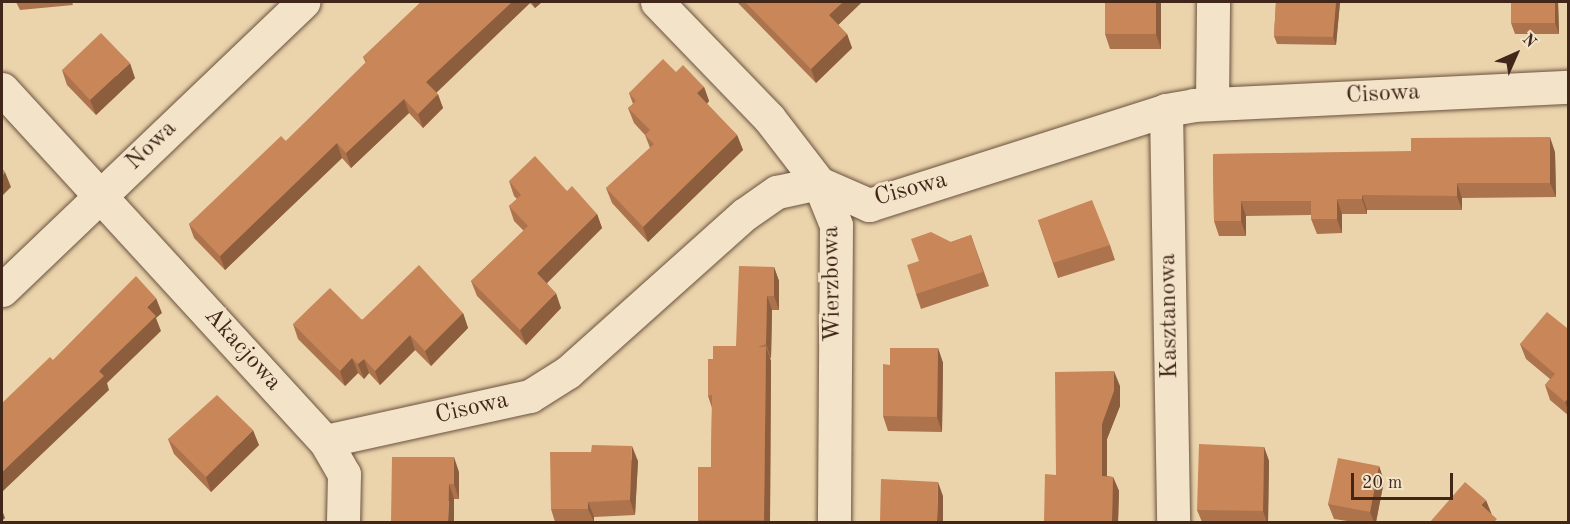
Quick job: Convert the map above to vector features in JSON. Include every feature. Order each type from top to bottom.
[{"type":"street","name":"Nowa","points":[[2,290],[303,2]]},
{"type":"street","name":"Wierzbowa","points":[[657,2],[769,118],[819,183],[836,225],[834,522]]},
{"type":"street","points":[[1212,103],[1213,2]]},
{"type":"street","name":"Cisowa","points":[[325,441],[530,396],[568,372],[745,214],[777,192],[819,183],[869,205],[1166,110],[1212,103],[1569,87]]},
{"type":"street","name":"Akacjowa","points":[[2,89],[325,441],[344,474],[343,522]]},
{"type":"street","name":"Kasztanowa","points":[[1166,110],[1173,522]]},
{"type":"building","points":[[421,2],[512,2],[426,82],[438,94],[418,114],[404,99],[346,153],[337,143],[220,256],[189,224],[281,136],[286,141],[367,61],[363,57]]},
{"type":"building","points":[[745,2],[843,2],[829,15],[847,34],[811,69]]},
{"type":"building","points":[[1105,2],[1156,2],[1156,34],[1105,34]]},
{"type":"building","points":[[1276,2],[1336,2],[1333,37],[1274,36]]},
{"type":"building","points":[[1511,2],[1555,2],[1555,23],[1511,23]]},
{"type":"building","points":[[101,33],[130,63],[90,100],[62,70]]},
{"type":"building","points":[[663,59],[676,72],[683,65],[704,87],[697,93],[737,135],[643,227],[606,188],[654,144],[645,135],[650,130],[628,108],[636,101],[629,93]]},
{"type":"building","points":[[1550,137],[1550,183],[1457,183],[1457,196],[1362,195],[1362,199],[1337,199],[1337,219],[1311,219],[1311,201],[1241,201],[1241,221],[1214,221],[1213,154],[1411,151],[1411,138]]},
{"type":"building","points":[[535,156],[567,191],[572,186],[597,214],[537,273],[556,293],[520,330],[471,281],[528,226],[509,206],[521,195],[509,181]]},
{"type":"building","points":[[1092,200],[1110,245],[1053,263],[1038,220]]},
{"type":"building","points":[[931,232],[951,242],[971,235],[983,272],[916,294],[907,265],[919,261],[911,239]]},
{"type":"building","points":[[419,265],[463,313],[425,351],[410,335],[375,371],[364,359],[358,364],[352,358],[340,371],[293,324],[330,288],[362,320]]},
{"type":"building","points":[[739,266],[774,267],[774,296],[767,296],[766,344],[758,347],[766,347],[764,520],[698,520],[698,467],[711,467],[712,395],[708,396],[708,359],[713,359],[713,346],[736,346]]},
{"type":"building","points":[[136,276],[156,298],[147,307],[156,316],[99,371],[104,376],[2,472],[2,403],[50,357],[53,360]]},
{"type":"building","points":[[1547,312],[1567,328],[1569,327],[1569,397],[1565,402],[1545,385],[1555,374],[1520,344]]},
{"type":"building","points":[[890,348],[938,348],[937,417],[883,416],[883,364],[890,365]]},
{"type":"building","points":[[1114,371],[1114,391],[1102,424],[1102,476],[1113,477],[1112,521],[1044,521],[1045,474],[1056,475],[1055,372]]},
{"type":"building","points":[[217,395],[253,430],[206,477],[168,439]]},
{"type":"building","points":[[1199,444],[1264,447],[1263,511],[1197,510]]},
{"type":"building","points":[[592,445],[632,446],[630,500],[588,502],[588,509],[551,509],[550,452],[591,452]]},
{"type":"building","points":[[392,457],[454,457],[454,484],[449,484],[448,522],[391,522]]},
{"type":"building","points":[[1338,458],[1379,466],[1370,512],[1328,504]]},
{"type":"building","points":[[881,479],[938,482],[937,522],[880,522]]},
{"type":"building","points":[[1465,482],[1486,500],[1481,505],[1497,519],[1494,522],[1430,522]]}]
